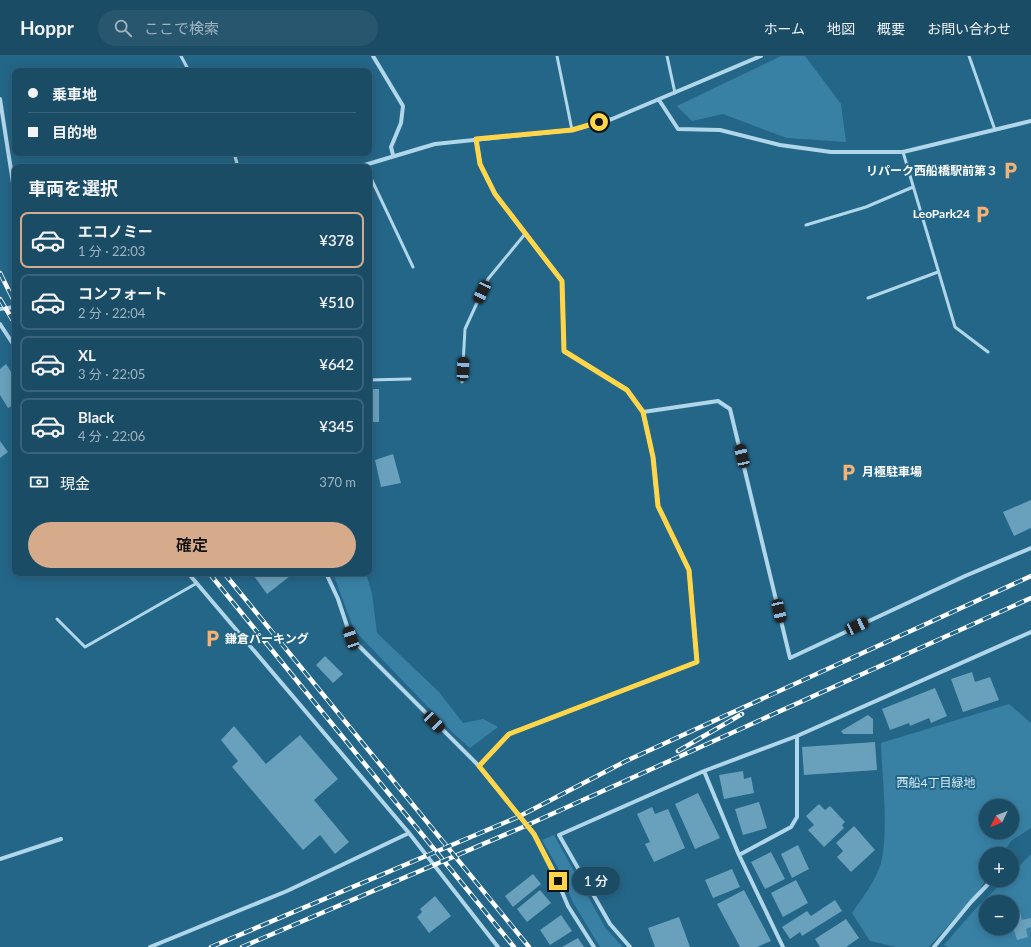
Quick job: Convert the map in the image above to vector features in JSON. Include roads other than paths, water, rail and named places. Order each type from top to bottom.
[{"type":"street","points":[[373,56],[403,106],[401,123],[391,147],[393,155]]},
{"type":"street","points":[[370,164],[393,155],[435,144],[572,130],[612,119],[761,56]]},
{"type":"street","points":[[0,99],[12,177]]},
{"type":"street","points":[[659,100],[678,129],[720,130],[780,145],[831,152],[903,152],[995,131],[1031,121]]},
{"type":"street","points":[[476,139],[480,164],[495,194],[562,281],[564,351],[627,390],[643,412],[653,457],[658,506],[689,570],[697,662],[509,734],[479,766]]},
{"type":"street","points":[[0,309],[12,307]]},
{"type":"street","points":[[0,324],[12,342]]},
{"type":"street","points":[[643,412],[718,401],[730,409],[790,658],[964,576],[1031,548]]},
{"type":"street","points":[[191,576],[409,833],[498,947]]},
{"type":"street","points":[[327,576],[338,599],[351,638],[479,766],[534,834],[552,868],[568,906],[594,947]]},
{"type":"street","points":[[630,947],[610,924],[559,835],[704,771],[797,736],[1031,632]]},
{"type":"street","points":[[739,855],[791,827],[797,817],[797,736]]},
{"type":"street","points":[[704,771],[739,855],[783,947]]},
{"type":"street","points":[[150,947],[287,891],[409,833]]},
{"type":"street","points":[[0,859],[61,839]]},
{"type":"street","points":[[934,947],[985,887]]},
{"type":"lane","points":[[181,56],[187,68]]},
{"type":"lane","points":[[557,56],[572,130]]},
{"type":"lane","points":[[666,56],[675,92]]},
{"type":"lane","points":[[970,56],[995,131]]},
{"type":"lane","points":[[903,152],[955,327],[988,352]]},
{"type":"lane","points":[[372,180],[413,267]]},
{"type":"lane","points":[[806,224],[866,207],[913,187]]},
{"type":"lane","points":[[462,382],[465,329],[488,279],[526,234]]},
{"type":"lane","points":[[868,298],[938,272]]},
{"type":"lane","points":[[372,380],[410,379]]},
{"type":"lane","points":[[57,619],[85,647],[197,583]]},
{"type":"railway","points":[[0,273],[12,297]]},
{"type":"railway","points":[[0,299],[12,319]]},
{"type":"railway","points":[[211,576],[514,947]]},
{"type":"railway","points":[[226,576],[529,947]]},
{"type":"railway","points":[[211,947],[518,817],[626,761],[1031,576]]},
{"type":"railway","points":[[242,947],[523,827],[1031,598]]},
{"type":"railway","points":[[678,751],[742,714]]},
{"type":"place","name":"リパーク西船橋駅前第３","points":[[1011,171]]},
{"type":"place","name":"LeoPark24","points":[[983,214]]},
{"type":"place","name":"月極駐車場","points":[[849,472]]},
{"type":"place","name":"鎌倉パーキング","points":[[212,639]]},
{"type":"park label","name":"西船4丁目緑地","points":[[936,783]]}]
